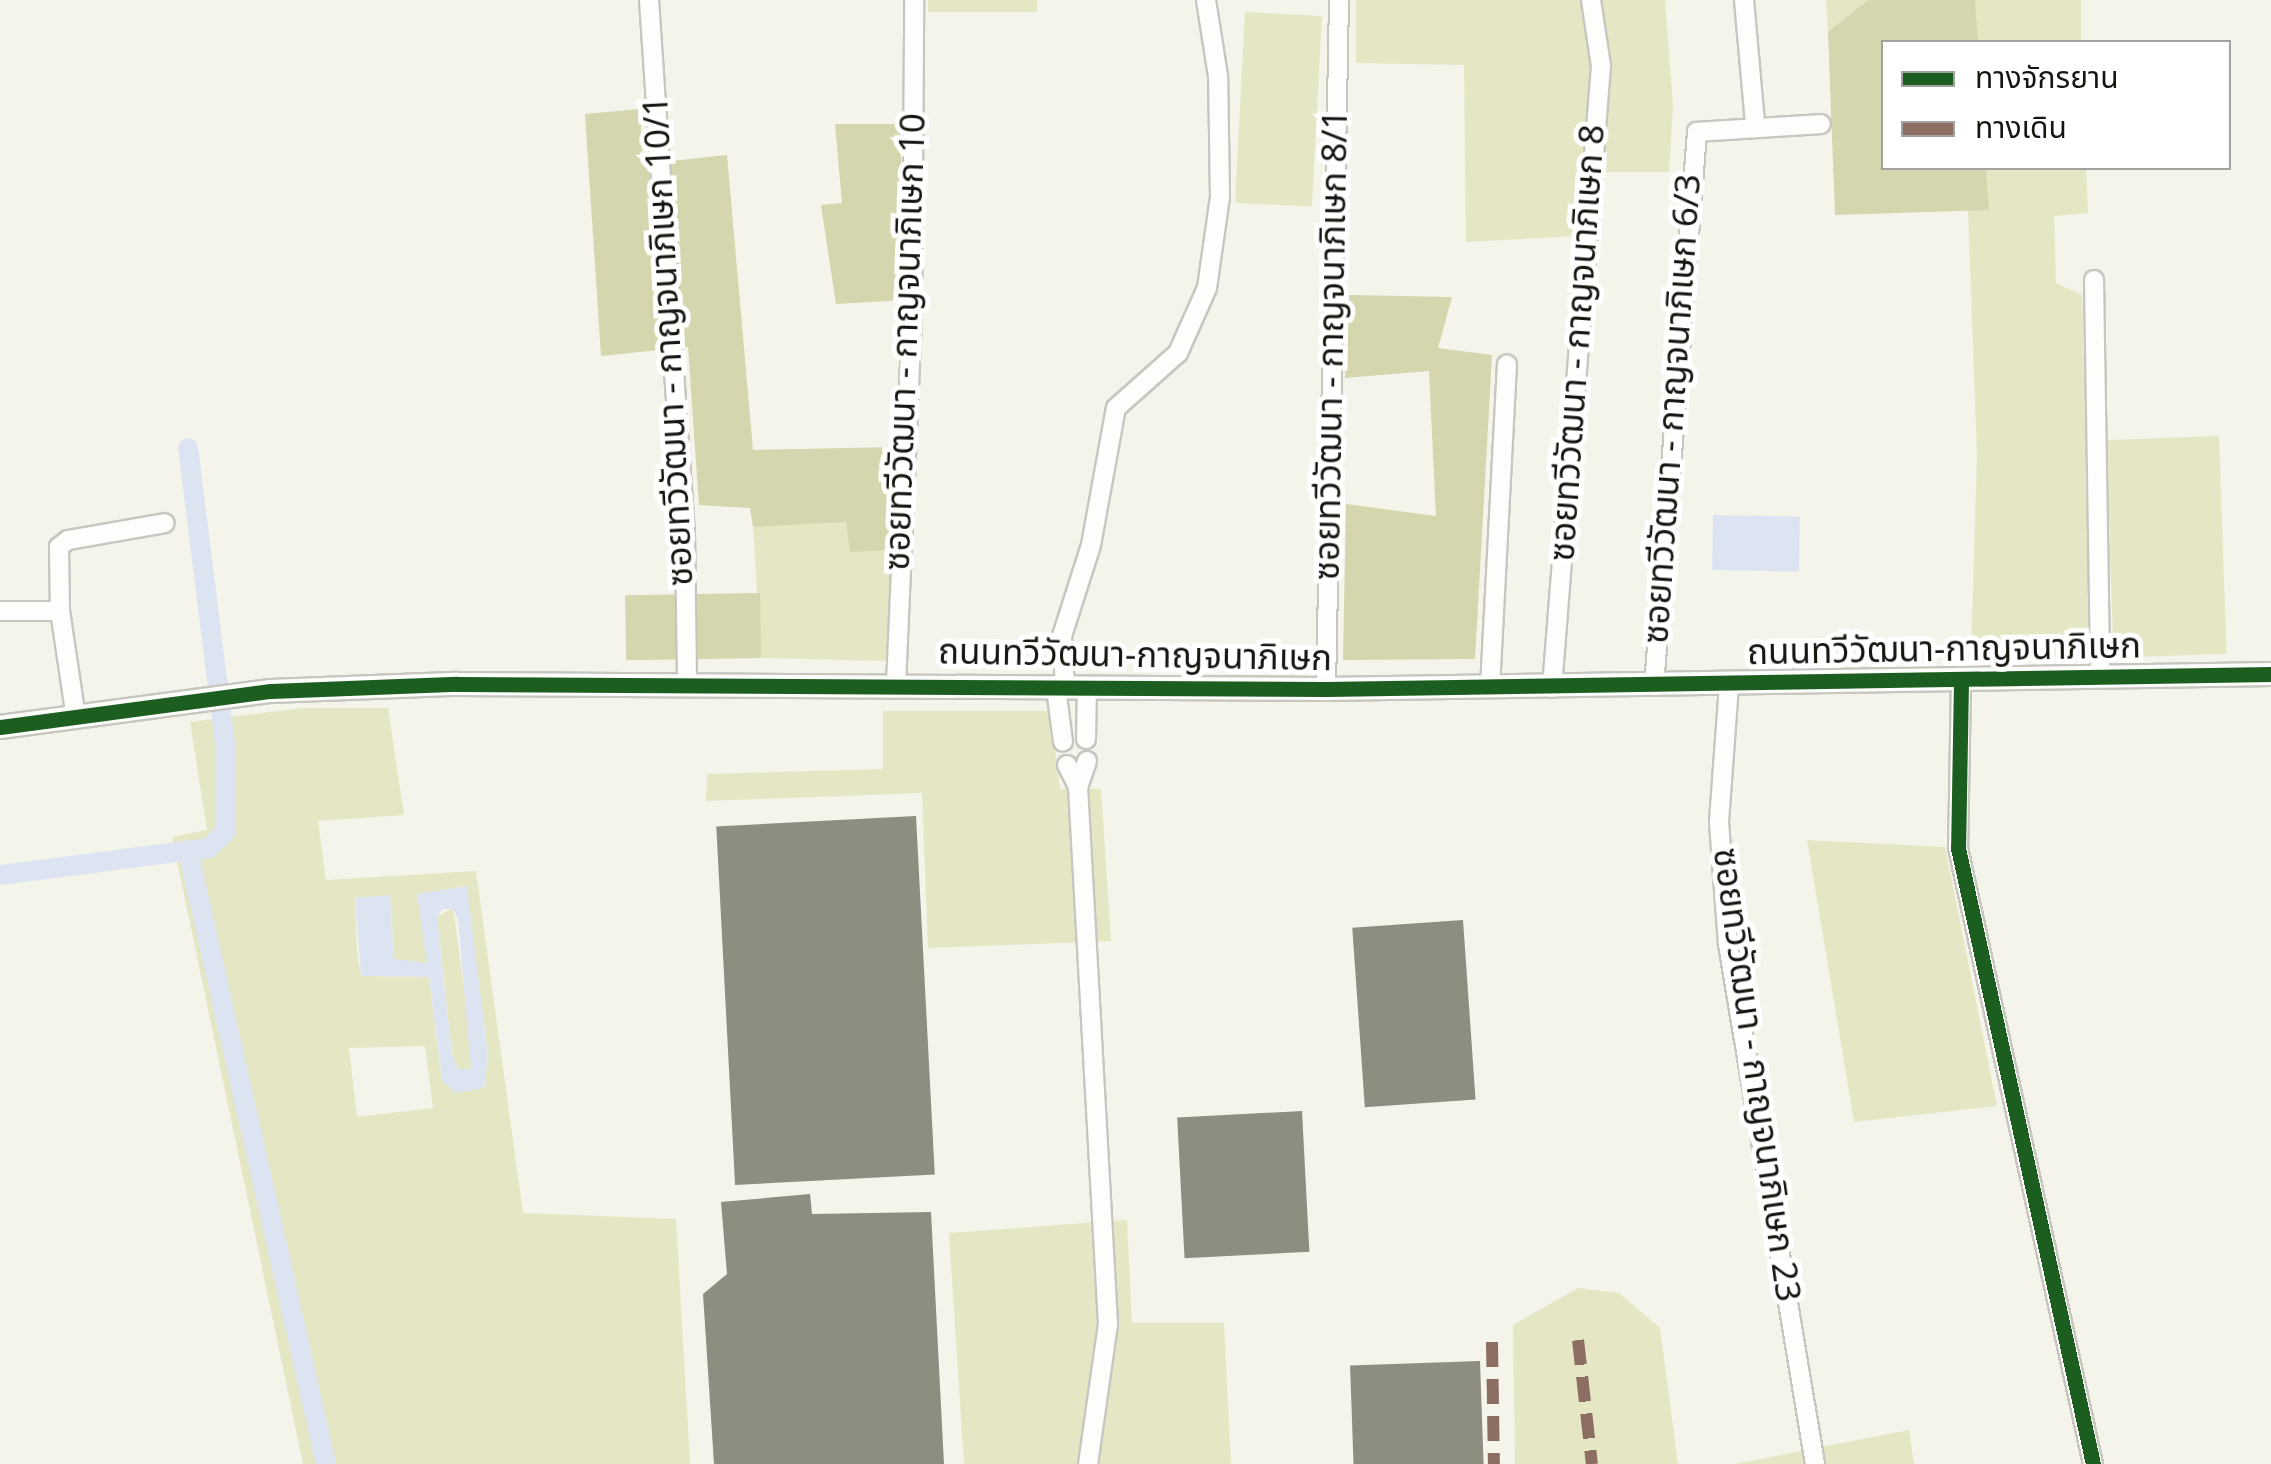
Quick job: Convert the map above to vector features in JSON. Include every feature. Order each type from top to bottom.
[{"type":"street","name":"ซอยทวีวัฒนา - กาญจนาภิเษก 10/1","points":[[649,0],[685,534],[688,682]]},
{"type":"street","name":"ซอยทวีวัฒนา - กาญจนาภิเษก 10","points":[[896,684],[912,320],[914,0]]},
{"type":"street","points":[[1086,740],[1069,688],[1062,636],[1091,545],[1116,408],[1178,353],[1207,288],[1220,197],[1218,76],[1206,0]]},
{"type":"street","name":"ซอยทวีวัฒนา - กาญจนาภิเษก 8/1","points":[[1326,689],[1339,0]]},
{"type":"street","name":"ซอยทวีวัฒนา - กาญจนาภิเษก 8","points":[[1552,688],[1601,66],[1591,0]]},
{"type":"street","points":[[1744,0],[1755,124]]},
{"type":"street","name":"ซอยทวีวัฒนา - กาญจนาภิเษก 6/3","points":[[1654,686],[1690,164],[1696,132],[1755,124],[1821,124]]},
{"type":"street","points":[[2094,280],[2100,678]]},
{"type":"street","points":[[1490,688],[1506,364]]},
{"type":"street","points":[[76,718],[56,557],[68,540],[165,523]]},
{"type":"street","points":[[0,611],[60,611]]},
{"type":"street","name":"ถนนทวีวัฒนา-กาญจนาภิเษก","points":[[0,727],[259,693],[688,682],[1069,688],[1552,688],[2271,674]]},
{"type":"street","points":[[1961,681],[1958,848],[2094,1464]]},
{"type":"street","name":"ซอยทวีวัฒนา - กาญจนาภิเษก 23","points":[[1728,686],[1719,822],[1728,944],[1815,1464]]},
{"type":"street","points":[[1063,742],[1069,688]]},
{"type":"street","points":[[1086,761],[1078,788],[1108,1324],[1088,1464]]},
{"type":"street","points":[[1067,765],[1078,788]]},
{"type":"green space","points":[[928,0],[1037,0],[1037,12],[928,12]]},
{"type":"green space","points":[[1356,0],[1665,0],[1673,105],[1669,172],[1580,172],[1576,236],[1466,242],[1464,65],[1356,63]]},
{"type":"green space","points":[[1826,0],[1868,0],[1828,32]]},
{"type":"green space","points":[[1868,0],[1975,0],[1978,40],[1881,40],[1881,170],[1986,170],[1989,210],[1835,215],[1828,32]]},
{"type":"green space","points":[[1975,0],[2081,0],[2081,40],[1975,40]]},
{"type":"green space","points":[[1245,12],[1322,16],[1312,207],[1235,203]]},
{"type":"green space","points":[[640,109],[643,164],[727,155],[753,450],[894,447],[894,550],[850,552],[846,522],[753,527],[750,508],[699,505],[688,347],[601,356],[585,114]]},
{"type":"green space","points":[[835,124],[900,124],[906,300],[836,304],[821,205],[842,203]]},
{"type":"green space","points":[[1986,170],[2086,170],[2088,213],[2054,216],[2056,283],[2082,295],[2093,655],[1971,657],[1977,455],[1968,210],[1988,209]]},
{"type":"green space","points":[[1349,295],[1452,297],[1438,348],[1492,355],[1475,659],[1343,660],[1346,504],[1436,516],[1429,371],[1345,378]]},
{"type":"green space","points":[[2219,436],[2227,654],[2114,658],[2106,440]]},
{"type":"green space","points":[[847,521],[894,550],[887,661],[761,658],[753,527]]},
{"type":"green space","points":[[760,593],[761,658],[626,660],[625,595]]},
{"type":"green space","points":[[303,708],[388,708],[404,815],[318,821],[326,880],[476,871],[523,1213],[676,1219],[690,1464],[303,1464],[172,837],[207,830],[190,722]],"holes":[[[466,886],[488,1056],[484,1088],[442,1080],[429,977],[361,976],[357,951],[355,898],[390,896],[394,959],[428,963],[418,894]],[[425,1046],[433,1108],[357,1117],[349,1048]]]},
{"type":"green space","points":[[883,711],[1050,711],[1060,789],[1101,789],[1111,941],[928,948],[922,793],[706,801],[707,774],[883,769]]},
{"type":"green space","points":[[1807,840],[1945,847],[1997,1106],[1854,1122]]},
{"type":"green space","points":[[453,908],[474,1057],[471,1069],[458,1069],[452,1055],[437,917]]},
{"type":"green space","points":[[1127,1220],[1132,1323],[1224,1323],[1231,1464],[964,1464],[949,1233]]},
{"type":"green space","points":[[1578,1288],[1619,1293],[1660,1328],[1678,1464],[1515,1464],[1513,1325]]},
{"type":"green space","points":[[1909,1430],[1914,1464],[1735,1464]]},
{"type":"shaded area","points":[[1713,515],[1800,517],[1799,572],[1712,570]]},
{"type":"shaded area","points":[[467,886],[488,1056],[484,1088],[455,1093],[442,1080],[429,977],[361,976],[355,898],[390,895],[394,959],[427,963],[417,894]],"holes":[[[442,909],[453,909],[458,919],[471,1069],[458,1069],[452,1055],[437,917]]]},
{"type":"building","points":[[916,816],[935,1175],[735,1185],[716,826]]},
{"type":"building","points":[[1463,920],[1476,1100],[1365,1107],[1352,928]]},
{"type":"building","points":[[1302,1111],[1309,1252],[1185,1258],[1177,1118]]},
{"type":"building","points":[[810,1194],[812,1214],[931,1212],[944,1464],[714,1464],[703,1294],[727,1274],[721,1202]]},
{"type":"building","points":[[1480,1361],[1484,1464],[1354,1464],[1350,1366]]},
{"type":"waterway","points":[[0,875],[209,848],[225,832],[225,744],[188,448]]},
{"type":"waterway","points":[[188,850],[326,1464]]},
{"type":"marked path","points":[[1578,1340],[1592,1464]]},
{"type":"marked path","points":[[1492,1342],[1494,1464]]},
{"type":"cycle path","points":[[0,727],[271,691],[457,684],[1326,689],[2271,674]]},
{"type":"cycle path","points":[[1961,681],[1958,848],[2093,1464]]}]
